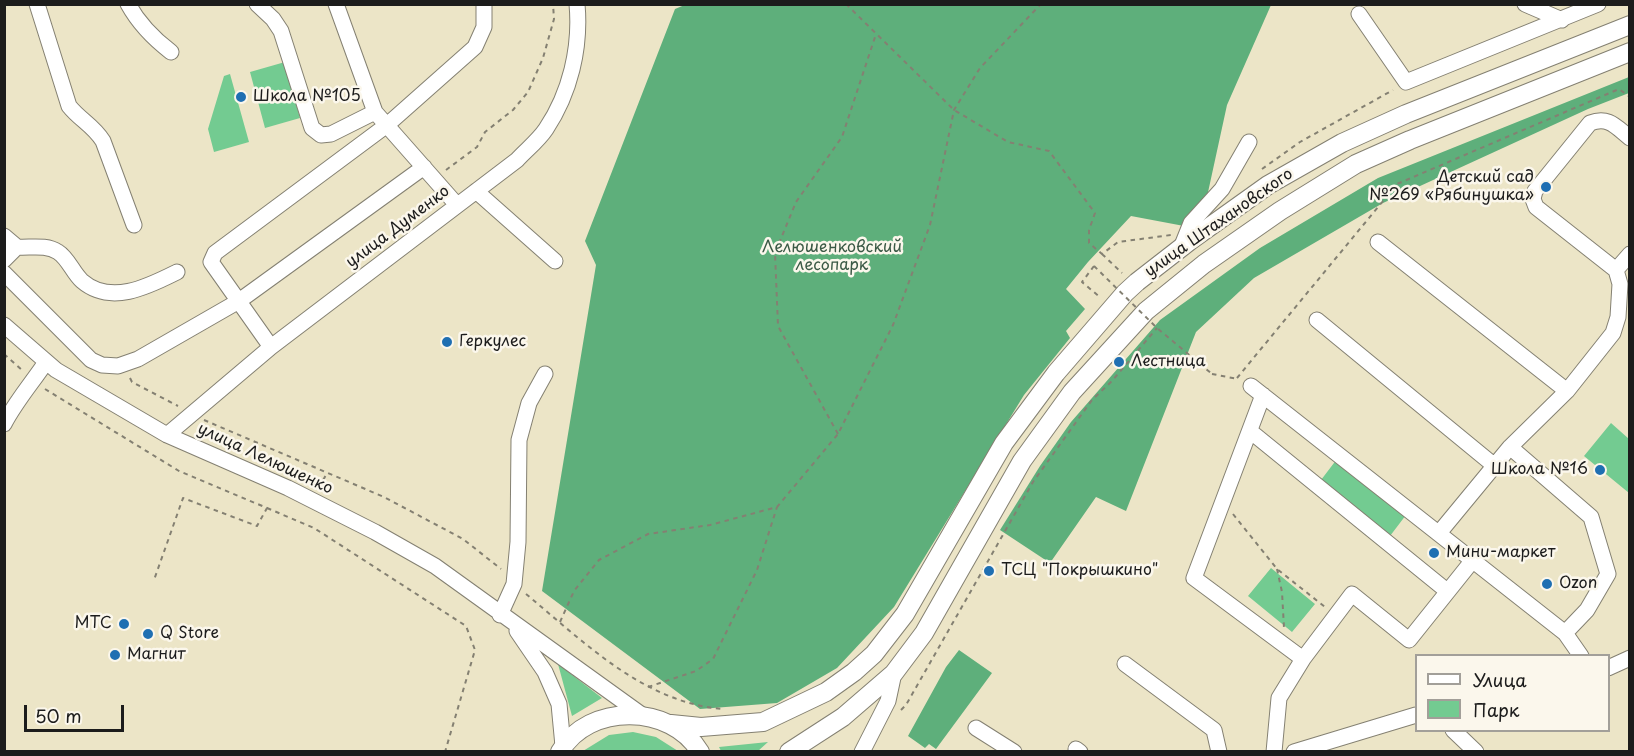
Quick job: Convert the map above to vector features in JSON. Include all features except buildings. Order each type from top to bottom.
[{"type":"main road","name":"улица Штахановского","points":[[671,724],[701,727],[763,722],[826,692],[874,654],[905,614],[955,524],[1004,443],[1056,373],[1125,293],[1179,241],[1268,185],[1342,143],[1406,114],[1629,25]]},
{"type":"main road","name":"улица Штахановского","points":[[789,752],[843,717],[894,673],[924,633],[1022,461],[1072,392],[1146,311],[1204,264],[1280,211],[1356,165],[1410,140],[1629,52]]},
{"type":"main road","points":[[561,749],[575,734],[591,724],[617,715],[642,715],[671,724],[696,744],[700,752]]},
{"type":"street","points":[[37,4],[69,106],[76,115],[96,129],[103,141],[134,225]]},
{"type":"street","points":[[128,4],[136,18],[156,41],[171,52]]},
{"type":"street","points":[[257,4],[273,19],[281,31],[312,128],[321,135],[331,134],[375,112]]},
{"type":"street","points":[[336,4],[375,112],[457,205]]},
{"type":"street","points":[[271,347],[211,262],[215,253],[387,125],[475,47],[484,27],[484,4]]},
{"type":"street","name":"улица Думенко","points":[[167,435],[271,347],[517,160],[545,130],[571,78],[579,24],[577,4]]},
{"type":"street","points":[[1525,4],[1562,20]]},
{"type":"street","points":[[1359,14],[1406,82],[1598,4]]},
{"type":"street","points":[[1439,533],[1496,467],[1510,447],[1567,391],[1617,325],[1620,284],[1616,270],[1536,207],[1533,199],[1535,191],[1590,123],[1600,120],[1608,121],[1629,138]]},
{"type":"street","points":[[1179,241],[1191,223],[1222,189],[1250,142]]},
{"type":"street","points":[[4,273],[91,360],[102,365],[118,366],[138,359],[239,301],[424,167]]},
{"type":"street","points":[[476,191],[555,261]]},
{"type":"street","points":[[4,236],[17,247]]},
{"type":"street","points":[[1378,242],[1567,391]]},
{"type":"street","points":[[4,260],[17,247],[38,246],[58,252],[82,281],[98,290],[120,293],[142,289],[177,272]]},
{"type":"street","points":[[1616,270],[1629,254]]},
{"type":"street","points":[[1317,320],[1496,467]]},
{"type":"street","name":"улица Лелюшенко","points":[[4,325],[62,374],[167,435],[288,488],[375,532],[435,566],[642,715]]},
{"type":"street","points":[[4,424],[14,404],[46,362]]},
{"type":"street","points":[[544,374],[528,403],[519,440],[519,530],[514,584],[506,619],[545,672],[559,704],[561,749]]},
{"type":"street","points":[[1250,386],[1250,431],[1194,578],[1303,659]]},
{"type":"street","points":[[1250,386],[1565,633],[1580,654]]},
{"type":"street","points":[[1250,431],[1448,591]]},
{"type":"street","points":[[1510,447],[1591,517],[1608,574],[1587,610],[1565,633]]},
{"type":"street","points":[[1274,752],[1279,698],[1303,659],[1352,594],[1409,640],[1473,560]]},
{"type":"street","points":[[1125,664],[1214,730],[1219,752]]},
{"type":"street","points":[[862,752],[888,701],[894,673]]},
{"type":"street","points":[[1294,752],[1415,715]]},
{"type":"street","points":[[976,729],[1014,752]]},
{"type":"street","points":[[1456,732],[1476,752]]},
{"type":"path","points":[[434,179],[477,147],[485,132],[513,110],[528,92],[543,58],[554,19],[553,4]]},
{"type":"path","points":[[846,4],[954,110],[1008,142],[1049,151],[1095,213],[1089,230],[1089,243],[1125,276]]},
{"type":"path","points":[[648,687],[696,671],[713,659],[757,570],[777,507],[838,434],[893,326],[930,225],[954,110],[980,68],[1041,4]]},
{"type":"path","points":[[838,434],[778,326],[775,253],[796,202],[842,137],[876,34]]},
{"type":"path","points":[[1254,175],[1300,142],[1406,82]]},
{"type":"path","points":[[1106,302],[1082,282],[1094,266],[1157,328],[1212,374],[1250,386],[1397,184],[1619,89],[1629,97]]},
{"type":"path","points":[[1102,254],[1118,242],[1179,241]]},
{"type":"path","points":[[1109,291],[1117,284]]},
{"type":"path","points":[[898,713],[906,705],[942,645],[1033,482],[1092,400],[1112,381],[1157,328]]},
{"type":"path","points":[[124,364],[132,382],[192,414],[384,497],[463,539],[504,571],[514,584],[584,643],[648,687],[676,699],[725,709]]},
{"type":"path","points":[[42,387],[179,471],[314,528],[466,626],[475,650],[446,752]]},
{"type":"path","points":[[154,580],[183,498],[257,526],[267,508]]},
{"type":"path","points":[[1223,502],[1277,569],[1316,601],[1337,614]]},
{"type":"path","points":[[560,622],[574,591],[599,560],[648,534],[710,525],[777,507]]},
{"type":"path","points":[[1277,569],[1282,592],[1284,645]]},
{"type":"green space","name":"Лелюшенковский лесопарк","points":[[687,4],[1271,5],[1227,105],[1200,229],[1131,216],[1066,289],[1085,309],[1066,331],[1070,338],[1024,395],[894,607],[837,668],[777,703],[700,709],[542,591],[596,265],[585,241],[675,9]]},
{"type":"green space","points":[[285,62],[300,118],[265,128],[250,72]]},
{"type":"green space","points":[[230,74],[249,142],[214,152],[208,129],[224,76]]},
{"type":"green space","points":[[1629,77],[1629,93],[1588,109],[1383,203],[1254,278],[1196,332],[1126,511],[1096,497],[1050,563],[1000,530],[1071,422],[1160,320],[1260,248],[1378,178]]},
{"type":"green space","points":[[1611,423],[1629,439],[1629,493],[1584,456]]},
{"type":"green space","points":[[1337,459],[1406,515],[1390,536],[1321,480]]},
{"type":"green space","points":[[1271,568],[1315,604],[1292,632],[1248,596]]},
{"type":"green space","points":[[959,650],[992,673],[936,749],[929,744],[925,748],[908,736],[946,667]]},
{"type":"green space","points":[[558,664],[602,698],[572,716]]},
{"type":"green space","points":[[633,732],[656,737],[678,751],[583,751],[609,735]]},
{"type":"green space","points":[[768,742],[758,751],[721,751],[719,747]]},
{"type":"place","name":"Школа №105","points":[[241,97]]},
{"type":"place","name":"Детский сад №269 «Рябинушка»","points":[[1546,187]]},
{"type":"place","name":"Геркулес","points":[[447,342]]},
{"type":"place","name":"Лестница","points":[[1119,362]]},
{"type":"place","name":"Школа №16","points":[[1600,470]]},
{"type":"place","name":"Мини-маркет","points":[[1434,553]]},
{"type":"place","name":"ТСЦ \"Покрышкино\"","points":[[989,571]]},
{"type":"place","name":"Ozon","points":[[1547,584]]},
{"type":"place","name":"МТС","points":[[124,624]]},
{"type":"place","name":"Q Store","points":[[148,634]]},
{"type":"place","name":"Магнит","points":[[115,655]]}]
